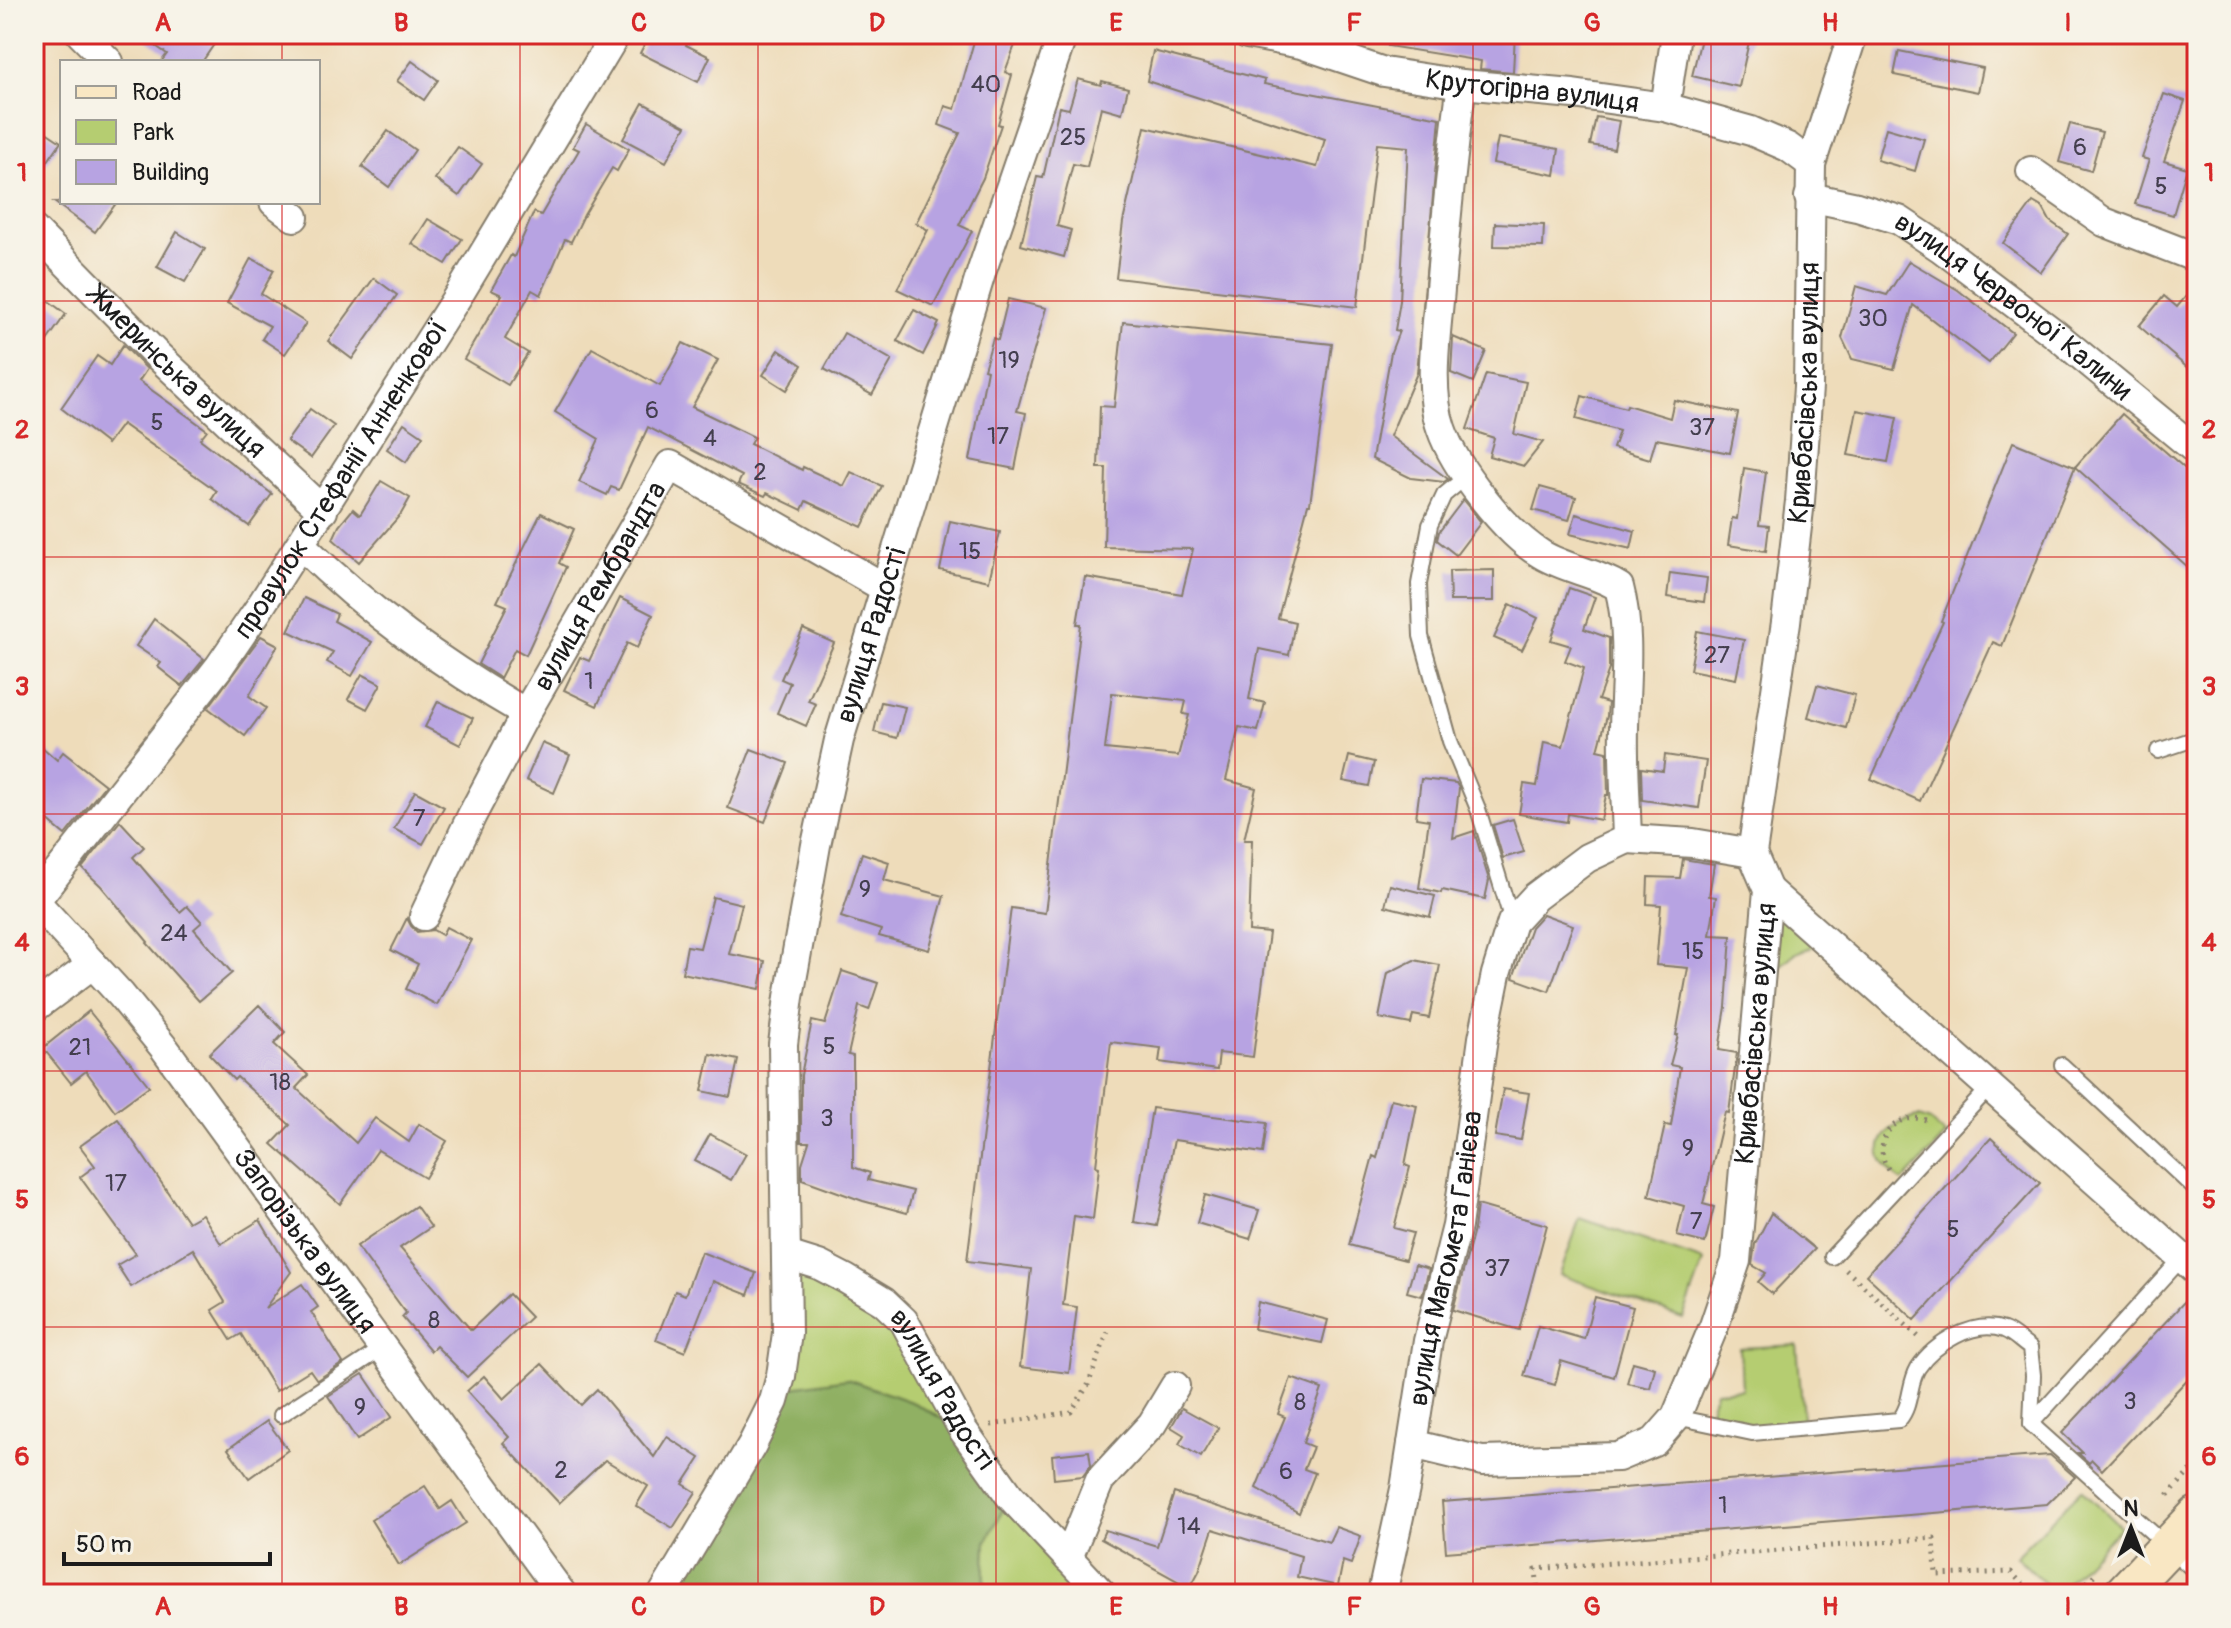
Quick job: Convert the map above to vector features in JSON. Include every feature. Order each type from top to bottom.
[{"type":"main road","points":[[2123,1594],[2197,1516]]},
{"type":"street","points":[[81,34],[107,60]]},
{"type":"street","name":"провулок Стефанії Анненкової","points":[[35,900],[219,667],[301,545],[461,291],[616,34]]},
{"type":"street","name":"вулиця Радості","points":[[663,1594],[752,1445],[774,1401],[781,1376],[787,1333],[783,1044],[816,845],[839,740],[885,588],[982,270],[1063,34]]},
{"type":"street","name":"Крутогірна вулиця","points":[[1247,34],[1301,44],[1384,72],[1665,107],[1751,131],[1788,147],[1811,164]]},
{"type":"street","points":[[1665,107],[1676,34]]},
{"type":"street","name":"Кривбасівська вулиця","points":[[1412,1444],[1482,1461],[1618,1457],[1654,1442],[1676,1417],[1714,1326],[1736,1261],[1768,890],[1752,853],[1786,622],[1800,501],[1808,387],[1811,164],[1853,34]]},
{"type":"street","points":[[1462,84],[1453,148],[1433,371],[1439,425],[1467,476],[1507,525],[1542,555],[1605,578],[1619,587],[1625,606],[1623,745],[1627,839],[1693,843],[1752,853]]},
{"type":"street","points":[[2031,171],[2104,222],[2197,258]]},
{"type":"street","name":"вулиця Червоної Калини","points":[[1809,197],[1899,220],[2055,334],[2197,451]]},
{"type":"street","name":"Жмеринська вулиця","points":[[34,230],[157,355],[323,511]]},
{"type":"street","name":"вулиця Рембрандта","points":[[424,916],[472,815],[526,713],[670,465],[885,588]]},
{"type":"street","name":"вулиця Рембрандта","points":[[301,545],[411,640],[458,673],[526,713]]},
{"type":"street","name":"вулиця Магомета Ганієва","points":[[1382,1594],[1412,1444],[1430,1331],[1457,1226],[1483,1038],[1496,974],[1512,922],[1535,897],[1587,858],[1627,839]]},
{"type":"street","points":[[1768,890],[2190,1264]]},
{"type":"street","name":"Запорізька вулиця","points":[[35,900],[165,1049],[562,1594]]},
{"type":"street","points":[[34,1008],[93,964]]},
{"type":"street","name":"вулиця Радості","points":[[787,1255],[819,1265],[846,1279],[884,1302],[904,1321],[963,1430],[1010,1496],[1068,1558]]},
{"type":"street","points":[[1102,1594],[1068,1558],[1100,1480],[1152,1424],[1175,1386]]},
{"type":"lane","points":[[1467,476],[1444,495],[1430,525],[1419,584],[1421,636],[1450,741],[1478,809],[1512,922]]},
{"type":"lane","points":[[2158,751],[2197,738]]},
{"type":"lane","points":[[2062,1065],[2197,1191]]},
{"type":"lane","points":[[1832,1257],[1990,1087]]},
{"type":"lane","points":[[2031,1424],[2190,1264]]},
{"type":"lane","points":[[1676,1417],[1752,1433],[1899,1420],[1907,1411],[1917,1370],[1933,1350],[1964,1333],[1987,1328],[2005,1330],[2030,1348],[2033,1375],[2031,1424],[2197,1573]]},
{"type":"lane","points":[[281,1415],[383,1348]]},
{"type":"path","points":[[1881,1177],[1888,1169],[1880,1154],[1882,1143],[1896,1124],[1906,1118],[1919,1117],[1930,1121],[1946,1135]]},
{"type":"path","points":[[1832,1257],[1933,1350]]},
{"type":"path","points":[[963,1430],[1071,1412],[1088,1385],[1110,1326]]},
{"type":"path","points":[[1538,1594],[1536,1569],[1934,1538],[1936,1575],[2011,1572],[2032,1594]]},
{"type":"green space","points":[[1768,890],[1826,941],[1794,954],[1773,972]]},
{"type":"green space","points":[[1919,1117],[1930,1121],[1946,1135],[1902,1182],[1885,1165],[1880,1145],[1895,1126]]},
{"type":"green space","points":[[1580,1218],[1704,1261],[1683,1318],[1560,1275]]},
{"type":"green space","points":[[787,1255],[884,1302],[963,1430],[778,1389]]},
{"type":"green space","points":[[1797,1345],[1804,1429],[1705,1423],[1716,1391],[1742,1389],[1740,1348]]},
{"type":"green space","points":[[847,1379],[914,1403],[963,1430],[1010,1496],[986,1542],[984,1594],[663,1594],[778,1389]]},
{"type":"green space","points":[[2082,1489],[2121,1527],[2055,1594],[2016,1556]]},
{"type":"green space","points":[[1010,1496],[1102,1594],[984,1594],[986,1542]]},
{"type":"building","points":[[139,34],[221,34],[203,60],[162,60],[167,54]]},
{"type":"building","points":[[650,34],[692,34],[686,45],[710,57],[698,82],[640,53]]},
{"type":"building","points":[[976,34],[1019,34],[1005,72],[1012,75],[998,124],[1001,125],[983,178],[959,225],[972,231],[933,306],[897,289],[928,230],[916,223],[960,133],[939,125],[945,106],[955,109]]},
{"type":"building","points":[[1389,34],[1515,34],[1513,72],[1480,69],[1481,61],[1388,46]]},
{"type":"building","points":[[1702,34],[1750,37],[1739,87],[1692,76]]},
{"type":"building","points":[[1153,51],[1265,80],[1264,84],[1440,118],[1417,373],[1390,436],[1448,479],[1444,482],[1411,478],[1372,459],[1391,352],[1399,331],[1395,330],[1400,301],[1408,147],[1377,144],[1357,307],[1116,278],[1123,222],[1145,127],[1317,167],[1325,139],[1147,81]]},
{"type":"building","points":[[1899,51],[1983,68],[1978,92],[1894,75]]},
{"type":"building","points":[[412,61],[438,80],[424,100],[397,81]]},
{"type":"building","points":[[1078,79],[1128,88],[1122,113],[1101,107],[1087,167],[1073,164],[1057,226],[1071,230],[1064,257],[1021,245],[1037,177],[1043,178],[1059,107],[1069,109]]},
{"type":"building","points":[[2164,94],[2185,101],[2164,161],[2187,168],[2173,215],[2135,204],[2149,160],[2142,158]]},
{"type":"building","points":[[643,103],[686,126],[666,162],[623,139]]},
{"type":"building","points":[[1596,117],[1619,121],[1614,149],[1590,145]]},
{"type":"building","points":[[34,124],[60,143],[34,181]]},
{"type":"building","points":[[586,124],[629,149],[617,171],[612,168],[571,242],[565,239],[541,295],[532,290],[505,339],[528,353],[508,385],[464,359],[502,295],[491,290],[511,255],[514,257],[534,212],[541,215],[579,150],[573,147]]},
{"type":"building","points":[[2070,124],[2102,132],[2091,171],[2059,162]]},
{"type":"building","points":[[1886,128],[1924,139],[1915,171],[1877,160]]},
{"type":"building","points":[[388,131],[415,150],[389,187],[362,167]]},
{"type":"building","points":[[1498,138],[1559,149],[1555,175],[1493,163]]},
{"type":"building","points":[[458,147],[482,164],[459,196],[435,179]]},
{"type":"building","points":[[54,202],[116,204],[95,232]]},
{"type":"building","points":[[2033,202],[2043,208],[2050,221],[2068,234],[2041,272],[2003,243]]},
{"type":"building","points":[[428,219],[462,239],[446,264],[412,244]]},
{"type":"building","points":[[1495,223],[1544,225],[1543,247],[1494,246]]},
{"type":"building","points":[[177,232],[205,249],[185,282],[157,267]]},
{"type":"building","points":[[251,258],[274,270],[261,294],[306,323],[285,354],[262,339],[270,326],[227,303]]},
{"type":"building","points":[[1909,261],[1958,290],[2013,333],[1989,363],[1913,305],[1894,369],[1852,359],[1842,338],[1856,286],[1887,295]]},
{"type":"building","points":[[374,278],[397,295],[352,359],[328,341]]},
{"type":"building","points":[[2197,283],[2197,376],[2139,326],[2164,296],[2177,307]]},
{"type":"building","points":[[42,296],[66,314],[34,359],[34,308]]},
{"type":"building","points":[[1008,299],[1046,308],[1017,411],[1026,413],[1015,469],[970,460],[987,370],[984,369],[993,338],[998,340]]},
{"type":"building","points":[[914,310],[939,323],[923,355],[897,341]]},
{"type":"building","points":[[1123,322],[1332,344],[1310,504],[1278,618],[1295,622],[1289,655],[1259,649],[1249,699],[1265,703],[1258,731],[1239,727],[1226,780],[1256,788],[1244,840],[1252,840],[1249,931],[1269,933],[1253,1057],[1219,1053],[1217,1070],[1159,1062],[1161,1048],[1111,1042],[1093,1219],[1074,1216],[1063,1305],[1077,1307],[1069,1373],[1020,1367],[1031,1269],[967,1261],[1011,908],[1045,913],[1085,577],[1182,594],[1193,549],[1104,547],[1106,468],[1098,468],[1100,406],[1114,407]],"holes":[[[1112,693],[1186,701],[1183,714],[1189,715],[1178,756],[1105,749]]]},
{"type":"building","points":[[844,333],[892,360],[872,395],[824,369]]},
{"type":"building","points":[[1453,337],[1486,351],[1473,382],[1451,373]]},
{"type":"building","points":[[683,343],[718,360],[692,407],[754,437],[750,444],[802,470],[803,467],[844,486],[851,472],[882,486],[862,527],[806,501],[802,510],[767,493],[765,496],[738,484],[742,476],[648,427],[619,490],[611,487],[607,495],[579,482],[599,439],[555,412],[592,348],[660,386]]},
{"type":"building","points":[[123,345],[147,369],[139,381],[207,430],[200,439],[272,494],[249,526],[212,499],[217,491],[122,424],[107,444],[61,408],[97,356],[110,365]]},
{"type":"building","points":[[779,350],[802,365],[787,390],[763,375]]},
{"type":"building","points":[[1486,374],[1526,382],[1514,434],[1543,442],[1524,466],[1489,456],[1494,438],[1467,429]]},
{"type":"building","points":[[1582,396],[1670,418],[1674,400],[1738,413],[1730,453],[1656,439],[1650,459],[1613,448],[1619,431],[1576,419]]},
{"type":"building","points":[[310,409],[334,426],[311,458],[287,441]]},
{"type":"building","points":[[1857,410],[1897,418],[1888,462],[1848,455]]},
{"type":"building","points":[[2122,414],[2197,479],[2197,575],[2075,467]]},
{"type":"building","points":[[404,423],[423,436],[406,462],[387,449]]},
{"type":"building","points":[[2013,442],[2075,467],[2002,646],[1993,642],[1920,801],[1871,779],[1943,622]]},
{"type":"building","points":[[1744,468],[1766,472],[1759,525],[1769,526],[1766,551],[1728,545],[1732,518],[1737,519]]},
{"type":"building","points":[[381,481],[410,498],[401,514],[359,562],[333,539],[353,509],[360,515]]},
{"type":"building","points":[[1540,487],[1576,497],[1569,520],[1533,510]]},
{"type":"building","points":[[1463,500],[1481,522],[1456,555],[1437,540],[1439,532]]},
{"type":"building","points":[[541,513],[574,529],[559,563],[566,567],[526,655],[515,649],[500,678],[478,664],[507,606],[497,602]]},
{"type":"building","points":[[1576,514],[1635,531],[1631,549],[1570,534]]},
{"type":"building","points":[[950,521],[1000,532],[989,581],[940,570]]},
{"type":"building","points":[[1494,570],[1494,601],[1450,601],[1449,571]]},
{"type":"building","points":[[1670,573],[1707,578],[1704,602],[1667,597]]},
{"type":"building","points":[[1569,588],[1595,597],[1584,629],[1609,638],[1609,669],[1598,700],[1608,703],[1598,750],[1607,752],[1608,795],[1601,820],[1568,814],[1567,822],[1519,814],[1524,784],[1537,786],[1544,742],[1563,746],[1584,668],[1565,661],[1571,646],[1551,640]]},
{"type":"building","points":[[304,598],[337,614],[334,621],[372,642],[352,676],[327,662],[333,652],[288,631]]},
{"type":"building","points":[[620,598],[653,615],[637,648],[627,643],[597,706],[564,690],[580,657],[589,661]]},
{"type":"building","points":[[1510,604],[1538,618],[1522,650],[1494,638]]},
{"type":"building","points":[[154,619],[204,659],[182,686],[158,667],[161,663],[136,646]]},
{"type":"building","points":[[803,629],[834,643],[808,701],[816,704],[806,726],[777,713],[790,683],[781,679]]},
{"type":"building","points":[[1697,631],[1744,640],[1736,679],[1690,670]]},
{"type":"building","points":[[261,636],[278,645],[249,696],[266,708],[245,736],[208,708]]},
{"type":"building","points":[[362,674],[381,684],[367,709],[348,699]]},
{"type":"building","points":[[1817,685],[1855,695],[1846,728],[1808,717]]},
{"type":"building","points":[[438,701],[473,718],[460,745],[425,727]]},
{"type":"building","points":[[881,702],[905,707],[897,738],[874,732]]},
{"type":"building","points":[[34,740],[57,760],[63,752],[105,785],[65,835],[34,809]]},
{"type":"building","points":[[542,743],[570,755],[554,793],[526,780]]},
{"type":"building","points":[[751,749],[788,763],[765,822],[728,808]]},
{"type":"building","points":[[1665,755],[1706,761],[1699,808],[1642,800],[1641,768],[1663,771]]},
{"type":"building","points":[[1349,756],[1374,762],[1369,786],[1343,781]]},
{"type":"building","points":[[1421,779],[1456,783],[1459,788],[1453,838],[1474,831],[1489,880],[1485,899],[1419,888],[1429,820],[1416,818]]},
{"type":"building","points":[[415,791],[444,807],[423,844],[394,829]]},
{"type":"building","points":[[1513,819],[1524,852],[1503,858],[1493,825]]},
{"type":"building","points":[[120,821],[144,847],[133,857],[180,912],[187,906],[202,922],[194,929],[232,973],[199,1001],[82,868]]},
{"type":"building","points":[[862,853],[889,862],[884,880],[944,896],[929,950],[879,936],[881,930],[841,917]]},
{"type":"building","points":[[1683,859],[1714,864],[1709,896],[1716,897],[1710,935],[1731,936],[1726,1007],[1719,1050],[1737,1053],[1729,1113],[1725,1112],[1703,1204],[1714,1207],[1705,1243],[1677,1236],[1684,1206],[1649,1196],[1665,1125],[1671,1126],[1680,1067],[1670,1065],[1688,968],[1656,965],[1661,905],[1647,904],[1648,877],[1680,878]]},
{"type":"building","points":[[1390,885],[1435,896],[1430,917],[1385,906]]},
{"type":"building","points":[[713,897],[742,904],[729,954],[765,961],[760,989],[682,973],[687,946],[700,948]]},
{"type":"building","points":[[1543,914],[1573,925],[1549,991],[1513,978],[1531,927]]},
{"type":"building","points":[[407,918],[417,932],[433,930],[442,935],[446,927],[471,940],[437,1005],[406,989],[418,964],[391,950]]},
{"type":"building","points":[[1414,960],[1440,965],[1429,1018],[1413,1015],[1411,1024],[1379,1018],[1388,973]]},
{"type":"building","points":[[842,971],[878,983],[869,1010],[859,1006],[848,1055],[853,1056],[853,1167],[870,1173],[868,1180],[913,1191],[907,1213],[802,1179],[802,1164],[809,1142],[801,1142],[801,1075],[812,1021],[825,1024]]},
{"type":"building","points":[[259,1005],[285,1032],[274,1044],[308,1075],[296,1088],[356,1143],[375,1118],[409,1142],[419,1124],[447,1141],[425,1178],[378,1150],[340,1204],[272,1144],[290,1125],[237,1077],[234,1080],[209,1054]]},
{"type":"building","points":[[89,1011],[149,1086],[115,1111],[86,1071],[71,1083],[43,1048]]},
{"type":"building","points":[[710,1054],[738,1060],[730,1097],[702,1091]]},
{"type":"building","points":[[1503,1089],[1529,1093],[1521,1140],[1495,1136]]},
{"type":"building","points":[[1391,1099],[1417,1105],[1405,1165],[1410,1167],[1394,1228],[1413,1233],[1405,1260],[1349,1245],[1373,1156],[1377,1158]]},
{"type":"building","points":[[1152,1108],[1267,1123],[1263,1153],[1174,1140],[1157,1226],[1134,1222]]},
{"type":"building","points":[[118,1119],[188,1222],[202,1214],[221,1244],[260,1220],[291,1272],[265,1308],[302,1284],[318,1307],[311,1312],[343,1363],[317,1380],[310,1370],[276,1391],[241,1334],[231,1340],[212,1310],[225,1302],[193,1249],[131,1287],[117,1265],[136,1254],[80,1177],[95,1166],[80,1146]]},
{"type":"building","points":[[710,1134],[746,1154],[731,1180],[695,1161]]},
{"type":"building","points":[[1991,1138],[2040,1183],[1915,1320],[1866,1275]]},
{"type":"building","points":[[1205,1195],[1259,1210],[1250,1239],[1197,1223]]},
{"type":"building","points":[[1477,1205],[1547,1225],[1519,1330],[1453,1310],[1474,1230]]},
{"type":"building","points":[[416,1206],[431,1227],[400,1248],[471,1330],[509,1294],[531,1317],[467,1377],[436,1346],[431,1351],[402,1317],[406,1313],[357,1246]]},
{"type":"building","points":[[1771,1213],[1815,1249],[1772,1294],[1758,1282],[1766,1273],[1752,1265],[1755,1244]]},
{"type":"building","points":[[701,1252],[756,1273],[748,1295],[713,1281],[685,1352],[656,1340],[675,1291],[685,1295]]},
{"type":"building","points":[[1415,1265],[1429,1269],[1422,1296],[1407,1292]]},
{"type":"building","points":[[2197,1288],[2197,1369],[2102,1470],[2092,1460],[2089,1463],[2062,1433]]},
{"type":"building","points":[[1595,1297],[1633,1307],[1614,1377],[1561,1361],[1555,1385],[1524,1376],[1538,1326],[1584,1339]]},
{"type":"building","points":[[1258,1302],[1328,1320],[1322,1343],[1254,1329]]},
{"type":"building","points":[[1633,1362],[1655,1368],[1650,1388],[1627,1383]]},
{"type":"building","points":[[542,1364],[581,1405],[597,1389],[654,1457],[667,1437],[700,1458],[683,1484],[696,1492],[673,1528],[636,1506],[648,1486],[605,1460],[559,1503],[503,1443],[509,1437],[467,1391],[484,1376],[504,1399]]},
{"type":"building","points":[[363,1374],[392,1417],[357,1440],[328,1396]]},
{"type":"building","points":[[1291,1378],[1322,1389],[1303,1443],[1313,1447],[1304,1469],[1315,1473],[1299,1513],[1256,1488],[1285,1417],[1278,1414]]},
{"type":"building","points":[[1182,1408],[1218,1428],[1201,1457],[1179,1444],[1184,1435],[1171,1427]]},
{"type":"building","points":[[267,1421],[288,1450],[249,1478],[228,1449]]},
{"type":"building","points":[[1089,1451],[1091,1465],[1083,1476],[1054,1479],[1052,1455]]},
{"type":"building","points":[[2050,1455],[2075,1477],[2047,1504],[1446,1552],[1442,1502]]},
{"type":"building","points":[[425,1486],[440,1509],[452,1501],[466,1523],[399,1565],[371,1520]]},
{"type":"building","points":[[1174,1493],[1329,1542],[1336,1527],[1361,1536],[1351,1564],[1343,1561],[1338,1586],[1297,1577],[1301,1556],[1213,1529],[1190,1588],[1101,1539],[1105,1530],[1157,1546]]}]
